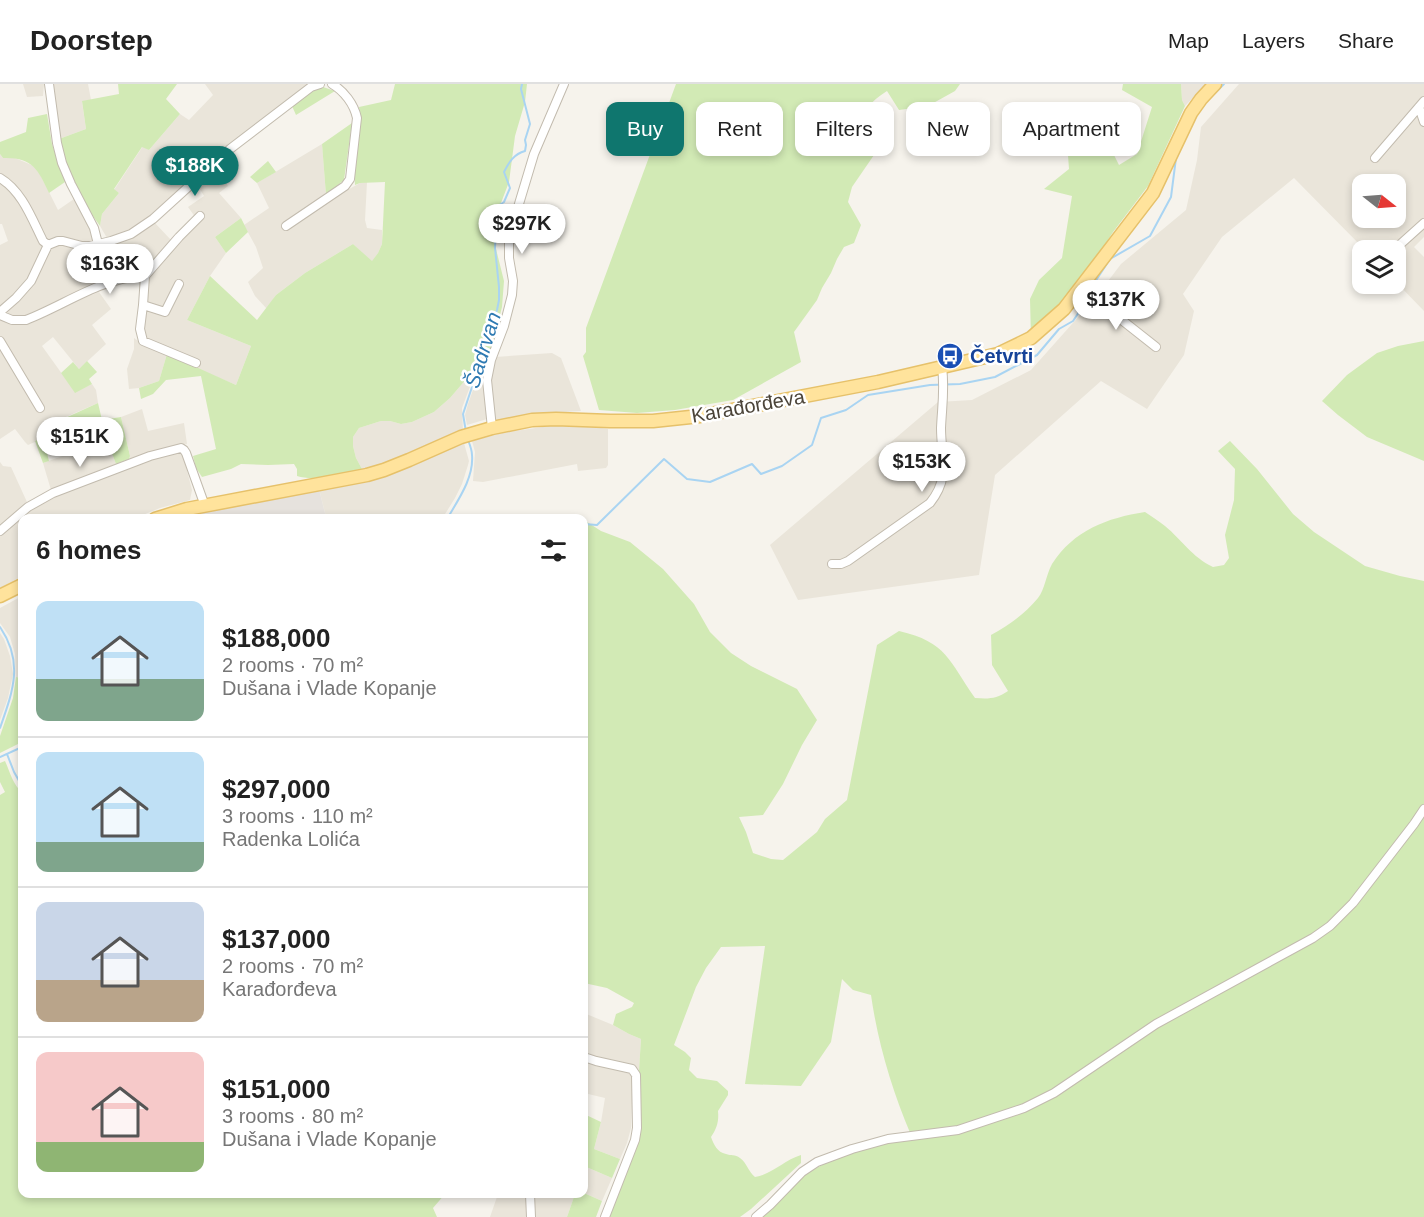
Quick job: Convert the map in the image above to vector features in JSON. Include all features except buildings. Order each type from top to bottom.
[{"type":"main road","name":"Karađorđeva","points":[[170,514],[375,472],[492,428],[545,419],[652,421],[700,416],[942,372],[998,354],[1031,338],[1064,309],[1085,285],[1153,193],[1191,113],[1215,84]]},
{"type":"main road","points":[[0,596],[18,587]]},
{"type":"street","points":[[49,84],[62,163],[94,228],[98,244]]},
{"type":"street","points":[[145,276],[124,278],[107,283],[26,320],[12,320],[0,314],[28,285],[48,245],[63,241],[90,246],[125,237],[142,227],[230,149],[306,90],[320,84]]},
{"type":"street","points":[[286,226],[345,186],[350,179],[357,118],[350,101],[332,84]]},
{"type":"street","points":[[492,428],[487,380],[491,360],[504,326],[512,295],[509,237],[534,154],[564,84]]},
{"type":"street","points":[[1422,104],[1424,123]]},
{"type":"street","points":[[1375,158],[1422,104]]},
{"type":"street","points":[[0,178],[13,188],[23,202],[43,241],[48,245]]},
{"type":"street","points":[[196,363],[143,341],[140,329],[145,276],[200,216]]},
{"type":"street","points":[[1405,240],[1424,224]]},
{"type":"street","points":[[142,305],[165,312],[179,284]]},
{"type":"street","points":[[1085,285],[1118,317],[1156,347]]},
{"type":"street","points":[[0,340],[40,408]]},
{"type":"street","points":[[832,564],[848,561],[930,503],[937,495],[944,470],[941,429],[944,389],[942,372]]},
{"type":"street","points":[[20,514],[47,496],[78,482],[150,456],[181,448],[186,453],[206,506]]},
{"type":"street","points":[[0,531],[18,516]]},
{"type":"street","points":[[756,1217],[802,1172],[817,1162],[888,1139],[958,1130],[1024,1108],[1054,1093],[1156,1024],[1313,938],[1340,917],[1353,903],[1424,809]]},
{"type":"street","points":[[588,1058],[632,1069],[636,1075],[637,1128],[635,1140],[605,1217]]},
{"type":"street","points":[[530,1198],[531,1217]]},
{"type":"shaded area","points":[[23,84],[44,84],[43,96],[27,97]]},
{"type":"shaded area","points":[[52,84],[88,84],[91,100],[82,102],[86,129],[59,139]]},
{"type":"shaded area","points":[[205,84],[311,84],[237,140],[151,217],[133,230],[107,238],[100,226],[102,214],[119,193],[114,190],[143,146],[149,150],[180,114],[189,120],[213,95]]},
{"type":"shaded area","points":[[1181,84],[1206,84],[1185,106],[1182,100]]},
{"type":"shaded area","points":[[1239,84],[1424,84],[1424,237],[1414,247],[1424,257],[1424,311],[1406,292],[1406,240],[1355,240],[1294,178],[1222,237],[1183,294],[1194,311],[1184,355],[1147,409],[1101,381],[995,475],[979,575],[798,600],[770,545],[938,402],[972,400],[1031,370],[1096,297],[1121,264],[1186,210],[1197,160],[1201,127]]},
{"type":"shaded area","points":[[322,144],[326,195],[333,198],[360,183],[367,182],[365,220],[367,228],[382,230],[382,244],[372,262],[353,244],[305,273],[276,295],[267,309],[255,296],[248,282],[263,268],[256,247],[244,225],[269,208],[257,183]]},
{"type":"shaded area","points":[[0,154],[3,158],[15,158],[34,166],[58,210],[74,199],[92,233],[92,241],[86,242],[63,237],[51,240],[46,238],[28,203],[16,186],[0,174]]},
{"type":"shaded area","points":[[215,167],[228,186],[219,193],[241,218],[215,237],[226,253],[210,276],[187,320],[251,346],[236,385],[196,368],[197,361],[146,341],[143,333],[146,308],[163,313],[182,283],[178,280],[162,308],[146,302],[149,277],[198,221],[188,207],[204,196],[196,182]]},
{"type":"shaded area","points":[[0,182],[14,193],[43,248],[27,282],[0,308],[0,245],[8,241],[2,224],[0,224]]},
{"type":"shaded area","points":[[154,222],[171,240],[144,272],[124,275],[20,319],[4,313],[26,293],[35,281],[50,249],[54,246],[60,243],[84,250],[98,249],[129,240]]},
{"type":"shaded area","points":[[99,292],[111,309],[92,325],[106,344],[79,369],[53,337],[42,346],[75,392],[92,384],[96,390],[98,403],[52,423],[56,433],[28,445],[15,429],[0,439],[0,346],[44,408],[0,336],[0,319],[13,324],[25,324]]},
{"type":"shaded area","points":[[134,338],[145,346],[167,354],[159,381],[129,389],[127,369],[134,349]]},
{"type":"shaded area","points":[[484,346],[491,350],[487,419],[467,425],[465,415],[475,384],[473,374]]},
{"type":"shaded area","points":[[552,353],[561,358],[581,411],[534,414],[495,421],[489,383],[495,357]]},
{"type":"shaded area","points":[[468,377],[471,384],[462,408],[463,431],[390,462],[362,469],[353,446],[353,437],[359,428],[381,421],[401,424],[412,422],[434,412]]},
{"type":"shaded area","points":[[142,409],[148,431],[184,423],[187,444],[129,459],[121,417]]},
{"type":"shaded area","points":[[556,425],[608,429],[608,465],[606,468],[578,471],[577,464],[483,482],[473,481],[475,452],[472,441],[502,433]]},
{"type":"shaded area","points":[[107,440],[116,464],[51,490],[43,463]]},
{"type":"shaded area","points":[[464,443],[468,465],[462,484],[445,514],[325,514],[319,489],[392,473]]},
{"type":"shaded area","points":[[179,453],[183,455],[192,490],[190,500],[145,514],[26,514],[47,499],[152,458]]},
{"type":"shaded area","points":[[0,462],[3,466],[11,467],[27,502],[0,527]]},
{"type":"shaded area","points":[[319,489],[325,514],[193,514],[208,509]]},
{"type":"shaded area","points":[[18,520],[18,578],[0,588],[0,535]]},
{"type":"shaded area","points":[[18,598],[18,677],[16,677],[15,654],[10,637],[0,623],[0,608]]},
{"type":"shaded area","points":[[0,633],[10,656],[13,674],[0,720]]},
{"type":"shaded area","points":[[588,1015],[641,1039],[639,1070],[631,1065],[588,1055]]},
{"type":"shaded area","points":[[588,1061],[633,1073],[631,1128],[620,1159],[594,1149],[605,1098],[588,1094]]},
{"type":"shaded area","points":[[588,1168],[612,1178],[602,1201],[588,1195]]},
{"type":"shaded area","points":[[497,1198],[528,1198],[528,1217],[490,1217]]},
{"type":"shaded area","points":[[534,1198],[574,1198],[567,1217],[535,1217]]},
{"type":"green space","points":[[118,84],[177,84],[166,99],[180,114],[149,150],[142,147],[114,189],[119,193],[102,214],[100,226],[85,205],[64,159],[59,139],[86,129],[82,101],[119,94]]},
{"type":"green space","points":[[395,84],[527,84],[525,102],[515,136],[509,182],[491,229],[504,281],[502,307],[491,350],[482,345],[468,377],[434,412],[412,422],[401,424],[381,421],[359,428],[353,437],[353,446],[362,469],[330,476],[305,478],[297,476],[294,464],[241,464],[202,477],[196,468],[193,456],[216,449],[201,376],[166,380],[153,394],[141,399],[139,388],[159,381],[167,354],[236,385],[251,346],[187,320],[210,276],[257,320],[276,295],[305,273],[353,244],[372,261],[382,244],[385,182],[355,185],[354,166],[360,117],[359,107],[391,100]]},
{"type":"green space","points":[[676,84],[960,84],[955,91],[935,102],[906,102],[906,109],[899,110],[887,91],[873,102],[795,102],[795,156],[873,156],[852,187],[848,202],[861,225],[854,243],[844,247],[817,300],[794,332],[801,362],[733,400],[675,410],[637,413],[599,410],[583,356],[586,352],[586,328],[649,156],[684,156],[684,102],[669,102]]},
{"type":"green space","points":[[1123,84],[1181,84],[1182,100],[1185,106],[1148,186],[1113,232],[1064,309],[1031,338],[1030,299],[1039,280],[1062,258],[1072,196],[1044,189],[1069,169],[1068,156],[1114,156],[1119,165],[1134,156],[1141,156],[1141,141],[1152,107],[1122,90]]},
{"type":"green space","points":[[323,87],[335,91],[296,115],[292,106],[312,90]]},
{"type":"green space","points":[[47,114],[52,144],[65,182],[49,193],[33,166],[21,160],[3,158],[0,154],[0,142],[26,132],[28,118]]},
{"type":"green space","points":[[352,123],[344,180],[326,195],[322,144]]},
{"type":"green space","points":[[268,161],[276,172],[257,183],[250,177]]},
{"type":"green space","points":[[241,218],[248,232],[226,253],[215,237]]},
{"type":"green space","points":[[1424,341],[1424,461],[1367,437],[1322,401],[1347,375],[1377,353]]},
{"type":"green space","points":[[87,361],[97,372],[89,379],[92,384],[75,393],[61,373],[73,362],[79,369]]},
{"type":"green space","points":[[98,403],[102,420],[121,417],[129,459],[116,464],[107,440],[78,450],[75,438],[46,449],[49,461],[43,463],[35,441],[55,433],[52,424]]},
{"type":"green space","points":[[1230,441],[1257,469],[1293,514],[1314,532],[1365,566],[1424,581],[1424,1217],[761,1217],[806,1174],[863,1142],[885,1136],[911,1135],[887,1066],[871,995],[853,990],[842,979],[831,1042],[801,1086],[745,1084],[765,946],[721,947],[696,987],[674,1045],[691,1058],[689,1070],[697,1078],[717,1081],[728,1091],[718,1111],[717,1124],[711,1137],[718,1150],[740,1158],[755,1177],[801,1155],[801,1163],[740,1217],[607,1217],[634,1152],[639,1105],[641,1039],[613,1025],[616,1014],[632,1007],[634,1003],[607,988],[588,984],[588,523],[601,531],[630,542],[663,569],[694,604],[710,632],[731,653],[751,666],[797,689],[817,720],[783,784],[763,815],[739,817],[753,853],[783,860],[817,832],[825,819],[847,800],[877,645],[899,631],[915,636],[937,647],[945,655],[975,698],[992,698],[1004,694],[1008,691],[992,665],[991,635],[1016,619],[1033,604],[1042,590],[1052,564],[1070,542],[1081,534],[1105,522],[1145,512],[1165,526],[1206,563],[1213,567],[1224,565],[1229,558],[1225,535],[1234,500],[1235,469],[1218,451]]},
{"type":"green space","points":[[16,677],[18,677],[18,744],[0,753],[0,736],[13,698]]},
{"type":"green space","points":[[5,761],[18,788],[18,1198],[442,1198],[433,1208],[437,1217],[0,1217],[0,795],[5,792],[0,782],[0,763]]},
{"type":"green space","points":[[588,1116],[601,1122],[594,1149],[620,1159],[612,1178],[588,1168]]},
{"type":"green space","points":[[588,1195],[602,1201],[596,1217],[567,1217],[574,1198],[588,1198]]},
{"type":"waterway","name":"Šadrvan","points":[[466,432],[463,414],[473,384],[472,373],[499,300],[496,230],[492,215],[495,208],[504,202],[510,188],[504,172],[512,159],[525,151],[525,140],[530,124],[521,89],[522,84]]},
{"type":"waterway","points":[[1215,93],[1224,84]]},
{"type":"waterway","points":[[588,524],[597,525],[664,459],[687,479],[710,482],[752,464],[761,474],[782,466],[812,445],[821,418],[846,410],[868,395],[930,385],[960,384],[995,377],[1037,355],[1059,329],[1073,321],[1110,259],[1150,236],[1171,197],[1176,158]]},
{"type":"waterway","name":"Šadrvan","points":[[450,514],[464,488],[472,464],[472,453],[468,440]]},
{"type":"waterway","points":[[0,627],[12,652],[14,665],[12,689],[0,728]]},
{"type":"waterway","points":[[0,757],[18,749]]},
{"type":"waterway","points":[[7,754],[18,779]]},
{"type":"place","name":"Četvrti","points":[[950,356]]}]
